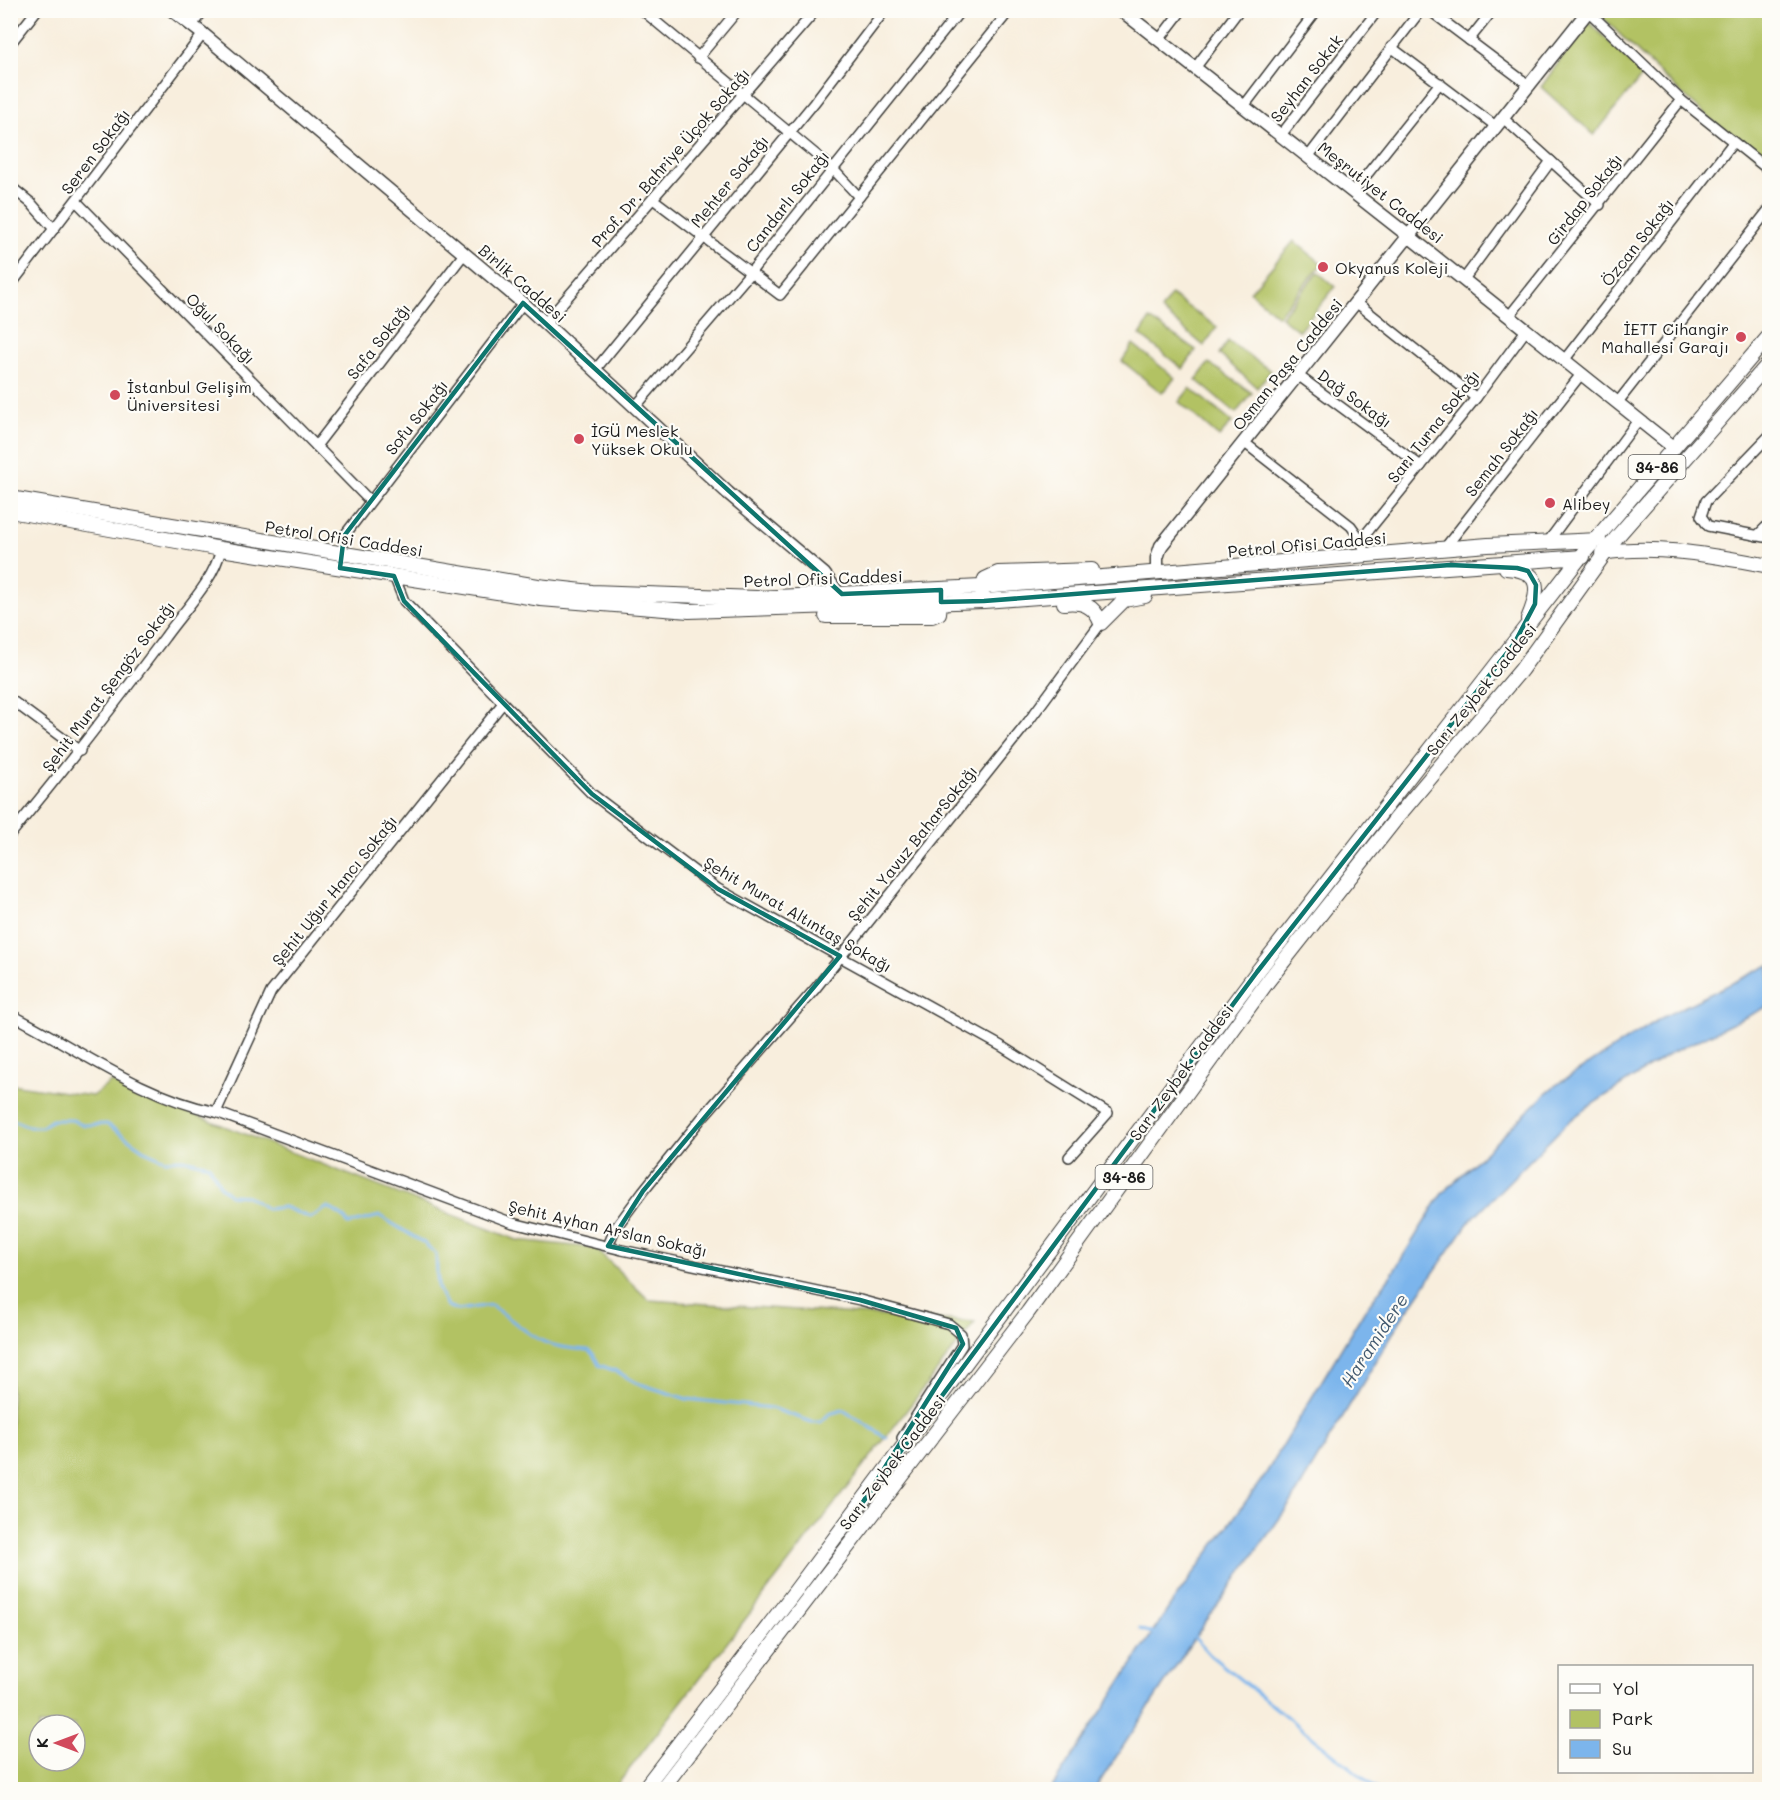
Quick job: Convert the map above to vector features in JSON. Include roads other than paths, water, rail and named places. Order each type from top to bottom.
[{"type":"main road","name":"Birlik Caddesi","points":[[172,10],[523,303],[728,493],[824,574],[839,594]]},
{"type":"main road","name":"Meşrutiyet Caddesi","points":[[1121,10],[1510,315],[1674,448]]},
{"type":"main road","name":"Osman Paşa Caddesi","points":[[1157,572],[1157,558],[1161,546],[1410,237],[1588,11]]},
{"type":"main road","name":"34-86","points":[[1580,558],[1770,335]]},
{"type":"main road","name":"Sarı Zeybek Caddesi","points":[[661,1790],[1028,1312],[1268,981],[1399,815],[1521,670],[1616,538],[1770,362]]},
{"type":"main road","name":"Petrol Ofisi Caddesi","points":[[10,498],[538,586],[592,592],[723,598],[839,594],[941,596],[1213,583],[1450,565],[1580,558],[1641,548],[1687,552],[1770,566]]},
{"type":"main road","name":"Petrol Ofisi Caddesi","points":[[10,511],[340,568],[553,600],[642,609],[731,611],[770,615],[932,616],[939,613],[941,596]]},
{"type":"main road","name":"Petrol Ofisi Caddesi","points":[[983,594],[985,579],[998,573],[1073,570],[1157,572],[1616,538],[1641,548]]},
{"type":"main road","points":[[340,568],[342,554]]},
{"type":"main road","name":"Sarı Zeybek Caddesi","points":[[643,1790],[863,1502],[1257,972],[1580,558]]},
{"type":"main road","points":[[1450,565],[1517,568],[1528,571],[1534,578],[1536,585],[1534,604],[1514,644]]},
{"type":"main road","points":[[983,594],[991,606],[1000,607],[1078,601],[1093,609],[1101,623],[1117,606],[1131,598],[1191,589],[1213,583]]},
{"type":"street","points":[[10,44],[37,10]]},
{"type":"street","points":[[192,25],[204,10]]},
{"type":"street","points":[[642,10],[654,14],[698,58],[743,97],[832,168],[859,197]]},
{"type":"street","points":[[698,58],[738,10]]},
{"type":"street","name":"Prof. Dr. Bahriye Üçok Sokağı","points":[[545,323],[816,10]]},
{"type":"street","name":"Mehter Sokağı","points":[[595,370],[787,133],[814,103],[885,10]]},
{"type":"street","name":"Candarlı Sokağı","points":[[634,407],[750,273],[961,10]]},
{"type":"street","points":[[653,199],[780,296],[1010,10]]},
{"type":"street","points":[[1159,40],[1182,10]]},
{"type":"street","points":[[1195,68],[1239,10]]},
{"type":"street","points":[[1244,106],[1317,10]]},
{"type":"street","name":"Seyhan Sokak","points":[[1281,135],[1378,10]]},
{"type":"street","points":[[1308,156],[1421,10]]},
{"type":"street","points":[[1429,10],[1530,86]]},
{"type":"street","points":[[1469,40],[1493,10]]},
{"type":"street","points":[[1588,11],[1681,100],[1732,144],[1770,171]]},
{"type":"street","name":"Seren Sokağı","points":[[10,286],[203,34]]},
{"type":"street","points":[[1391,46],[1551,161],[1600,205]]},
{"type":"street","points":[[1353,192],[1440,83]]},
{"type":"street","name":"Girdap Sokağı","points":[[1510,315],[1600,205],[1681,100]]},
{"type":"street","name":"Özcan Sokağı","points":[[1565,359],[1732,144]]},
{"type":"street","points":[[1464,279],[1551,161]]},
{"type":"street","points":[[10,186],[31,203],[54,229]]},
{"type":"street","name":"Oğul Sokağı","points":[[76,201],[370,501]]},
{"type":"street","points":[[1618,402],[1770,208]]},
{"type":"street","name":"Safa Sokağı","points":[[316,446],[464,254]]},
{"type":"street","name":"Sofu Sokağı","points":[[342,554],[344,536],[523,303]]},
{"type":"street","points":[[1357,303],[1476,398]]},
{"type":"street","name":"Sarı Turna Sokağı","points":[[1362,540],[1476,398],[1527,329]]},
{"type":"street","name":"Semah Sokağı","points":[[1444,549],[1582,373]]},
{"type":"street","name":"Dağ Sokağı","points":[[1299,376],[1421,466]]},
{"type":"street","points":[[1547,543],[1639,419]]},
{"type":"street","points":[[1770,435],[1701,509],[1701,516],[1708,526],[1770,538]]},
{"type":"street","points":[[1245,443],[1352,526],[1362,540],[1366,555]]},
{"type":"street","points":[[1757,536],[1770,523]]},
{"type":"street","name":"Şehit Murat Şengöz Sokağı","points":[[10,836],[80,751],[216,567],[221,549]]},
{"type":"street","name":"Şehit Murat Altıntaş Sokağı","points":[[394,576],[404,601],[592,794],[692,871],[718,889],[1001,1046],[1108,1113],[1069,1157]]},
{"type":"street","name":"Şehit Yavuz BaharSokağı","points":[[608,1246],[615,1229],[664,1164],[840,956],[1028,722],[1101,623]]},
{"type":"street","points":[[10,699],[80,751]]},
{"type":"street","name":"Şehit Uğur Hancı Sokağı","points":[[216,1112],[271,992],[503,703]]},
{"type":"street","name":"Şehit Ayhan Arslan Sokağı","points":[[10,1014],[161,1095],[191,1107],[216,1112],[513,1223],[608,1246],[860,1300],[956,1328],[961,1335],[962,1345],[863,1502]]},
{"type":"water","name":"Haramidere","points":[[1769,965],[1769,1006],[1671,1053],[1585,1109],[1566,1124],[1469,1222],[1402,1318],[1292,1501],[1197,1634],[1095,1789],[1051,1789],[1170,1606],[1265,1475],[1364,1311],[1392,1274],[1441,1195],[1553,1087],[1661,1018]]},
{"type":"waterway","points":[[10,1119],[30,1127],[42,1127],[52,1120],[72,1120],[85,1125],[107,1124],[147,1152],[165,1160],[183,1159],[209,1165],[221,1187],[230,1195],[247,1196],[267,1209],[284,1207],[310,1218],[328,1207],[345,1218],[348,1224],[380,1216],[424,1243],[436,1254],[438,1288],[447,1306],[458,1310],[491,1305],[525,1331],[544,1342],[588,1350],[599,1365],[616,1371],[637,1383],[687,1399],[771,1408],[812,1422],[821,1422],[829,1414],[843,1410],[887,1438]]},
{"type":"waterway","points":[[1140,1629],[1155,1634]]},
{"type":"waterway","points":[[1193,1636],[1210,1655],[1378,1790]]},
{"type":"place","name":"Okyanus Koleji","points":[[1323,267]]},
{"type":"place","name":"İETT Cihangir Mahallesi Garajı","points":[[1741,337]]},
{"type":"place","name":"İstanbul Gelişim Üniversitesi","points":[[115,395]]},
{"type":"place","name":"İGÜ Meslek Yüksek Okulu","points":[[579,439]]},
{"type":"place","name":"Alibey","points":[[1550,503]]}]
